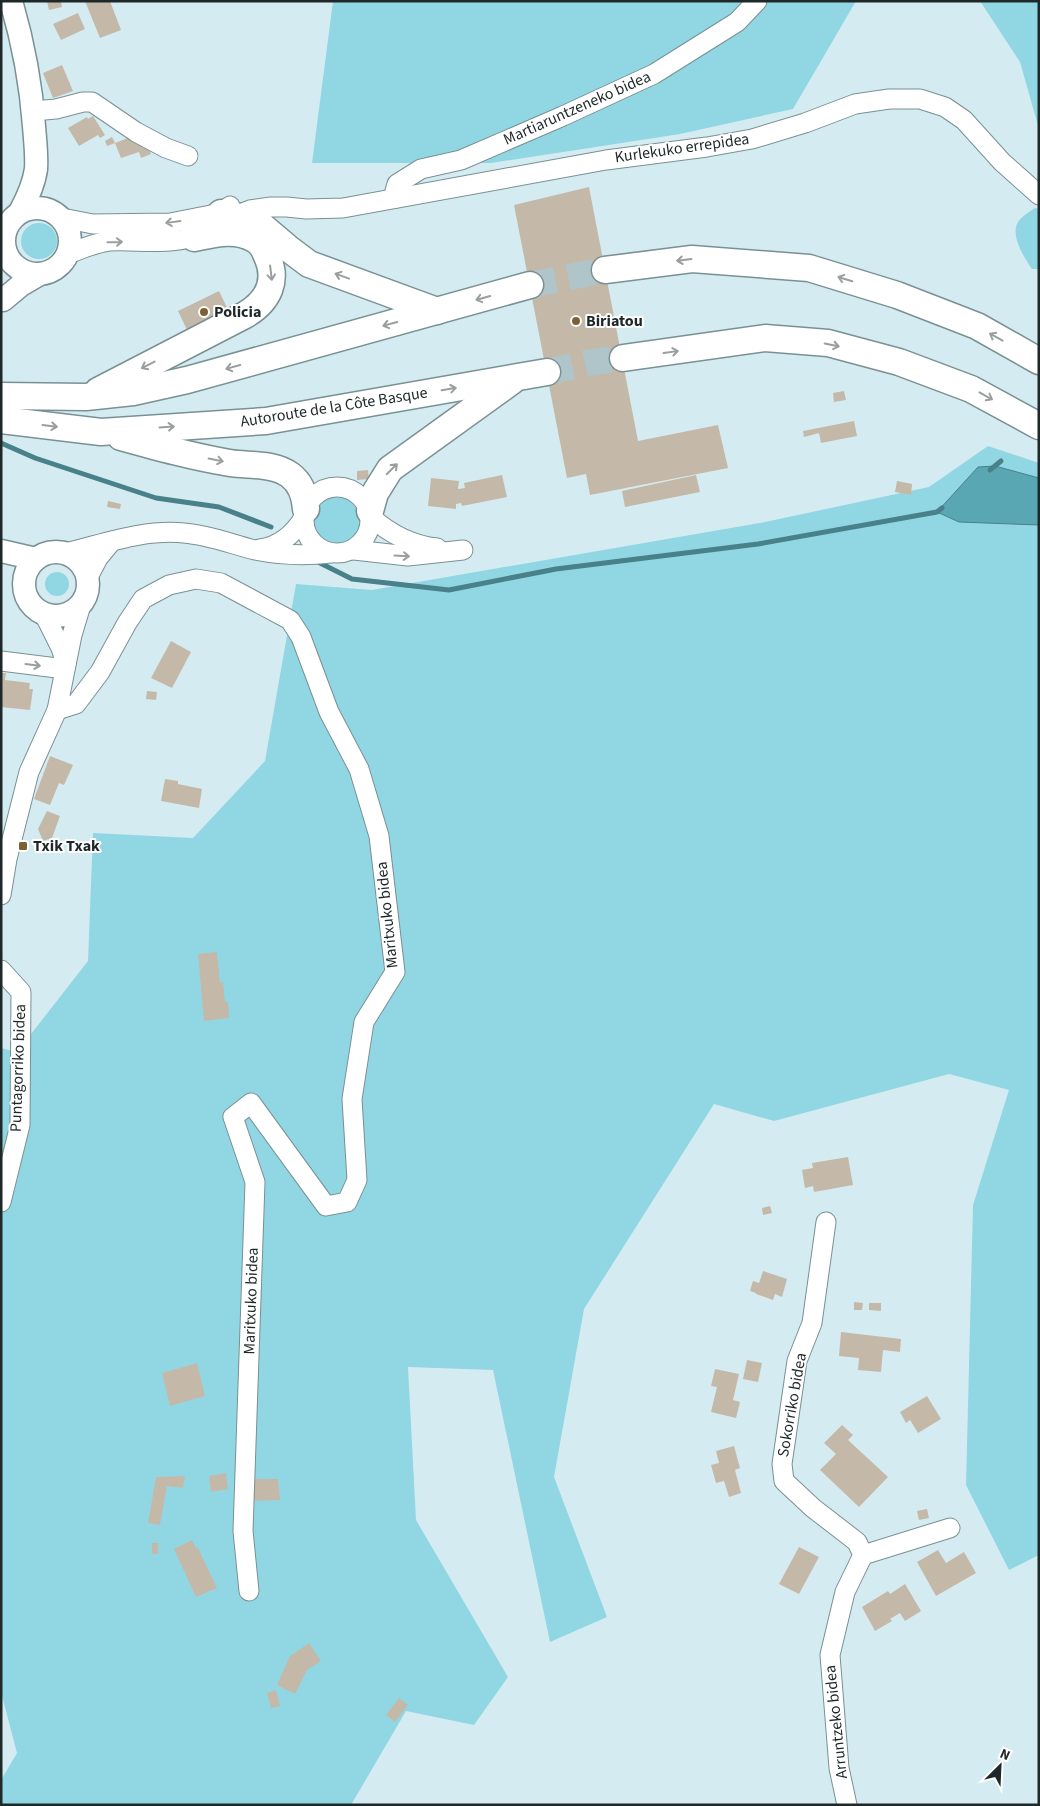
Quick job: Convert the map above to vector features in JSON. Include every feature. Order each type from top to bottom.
[{"type":"highway","points":[[228,215],[264,227],[289,250],[309,264],[437,310]]},
{"type":"highway","points":[[86,397],[245,315],[256,309],[262,302],[272,283],[272,271],[263,248],[256,239],[225,231],[194,238]]},
{"type":"highway","points":[[605,270],[692,259],[809,268],[897,295],[977,326],[1039,360]]},
{"type":"highway","points":[[1,396],[86,397],[133,392],[187,380],[530,285]]},
{"type":"highway","points":[[622,358],[765,338],[828,343],[899,362],[971,388],[1039,426]]},
{"type":"highway","name":"Autoroute de la Côte Basque","points":[[1,420],[101,432],[266,420],[547,372]]},
{"type":"highway","points":[[370,514],[375,493],[390,470],[516,378]]},
{"type":"highway","points":[[101,432],[171,452],[281,470],[297,482],[305,499],[305,513]]},
{"type":"main road","points":[[2,300],[20,285],[40,274],[57,268],[68,254],[70,244],[67,226],[57,215],[42,191],[36,169],[33,111],[24,51],[12,1]]},
{"type":"main road","points":[[2,300],[8,279],[9,259],[4,242],[5,233],[13,218],[20,212],[30,191],[36,169]]},
{"type":"main road","points":[[20,212],[36,208],[57,215]]},
{"type":"main road","points":[[9,259],[22,271],[40,274]]},
{"type":"main road","points":[[1,551],[36,559]]},
{"type":"main road","points":[[1,562],[17,576],[24,587],[30,603],[44,614],[54,616],[64,616],[81,606],[87,592],[88,577],[77,560],[65,554],[50,553],[36,559],[29,567],[25,576],[24,587]]},
{"type":"street","name":"Martiaruntzeneko bidea","points":[[396,198],[397,184],[421,169],[461,160],[654,74],[737,22],[757,1]]},
{"type":"street","name":"Kurlekuko errepidea","points":[[228,215],[250,210],[287,207],[306,209],[343,208],[606,160],[707,147],[752,139],[805,123],[855,104],[889,99],[920,99],[946,107],[964,120],[1002,162],[1039,195]]},
{"type":"street","points":[[33,111],[92,102],[136,132],[166,148],[188,156]]},
{"type":"street","points":[[57,215],[93,224],[170,223],[228,215]]},
{"type":"street","points":[[68,254],[95,243],[111,241],[156,242],[194,238],[228,215]]},
{"type":"street","points":[[254,549],[265,548],[285,540],[299,526],[311,500],[318,492],[338,486],[358,494],[365,501],[370,514],[371,527],[367,536],[362,544],[354,550]]},
{"type":"street","points":[[305,513],[304,526],[313,544],[321,550],[331,553],[338,554],[354,550],[408,556],[463,550],[431,547],[410,542],[383,528],[370,514]]},
{"type":"street","points":[[65,554],[148,533],[184,532],[254,549],[292,555],[331,553]]},
{"type":"street","points":[[88,577],[98,558],[112,541]]},
{"type":"street","name":"Maritxuko bidea","points":[[57,710],[76,704],[100,672],[127,623],[143,599],[169,584],[196,579],[221,583],[290,620],[301,638],[329,712],[359,768],[379,836],[395,972],[364,1022],[352,1099],[357,1180],[347,1202],[326,1206],[251,1103],[233,1117],[255,1182],[243,1531],[249,1591]]},
{"type":"street","points":[[1,895],[7,859],[29,772],[57,710],[81,606]]},
{"type":"street","points":[[44,614],[61,648],[66,666]]},
{"type":"street","points":[[1,660],[66,666]]},
{"type":"street","name":"Puntagorriko bidea","points":[[1,970],[20,992],[20,1125],[1,1202]]},
{"type":"street","name":"Sokorriko bidea","points":[[826,1222],[812,1323],[797,1361],[782,1464],[784,1480],[813,1508],[857,1542],[863,1555]]},
{"type":"street","points":[[863,1555],[950,1528]]},
{"type":"street","name":"Arruntzeko bidea","points":[[847,1805],[839,1768],[830,1655],[845,1592],[863,1555]]},
{"type":"shaded area","points":[[333,1],[856,1],[793,109],[680,134],[491,163],[312,163]]},
{"type":"shaded area","points":[[980,1],[1039,1],[1039,129],[1020,62]]},
{"type":"shaded area","points":[[1035,208],[1039,209],[1039,269],[1032,269],[1020,248],[1016,235],[1018,221]]},
{"type":"shaded area","points":[[39,223],[46,224],[52,228],[56,234],[56,248],[52,254],[46,258],[39,259],[32,258],[26,254],[22,248],[21,241],[22,234],[26,228],[32,224]]},
{"type":"shaded area","points":[[988,446],[1039,463],[1039,1555],[1009,1570],[966,1485],[973,1205],[1009,1090],[949,1074],[774,1121],[714,1104],[584,1309],[554,1477],[607,1617],[550,1642],[493,1370],[408,1367],[416,1520],[508,1677],[474,1725],[406,1711],[351,1805],[1,1805],[1,1780],[17,1753],[1,1692],[1,1048],[17,1052],[88,961],[93,833],[193,838],[265,761],[296,584],[372,590],[765,522],[929,487]]},
{"type":"shaded area","points":[[995,466],[1039,478],[1039,525],[959,522],[937,512],[978,467]]},
{"type":"shaded area","points":[[332,497],[342,497],[354,504],[361,516],[361,526],[354,538],[342,545],[332,545],[324,541],[317,534],[313,526],[313,516],[317,508],[324,501]]},
{"type":"shaded area","points":[[57,572],[66,575],[69,584],[66,593],[57,596],[48,593],[45,584],[48,575]]},
{"type":"building","points":[[47,1],[61,1],[62,7],[49,10]]},
{"type":"building","points":[[85,1],[110,1],[121,30],[100,38]]},
{"type":"building","points":[[78,13],[85,29],[61,40],[53,24]]},
{"type":"building","points":[[62,65],[73,91],[53,98],[43,73]]},
{"type":"building","points":[[93,116],[105,135],[100,138],[98,135],[79,146],[68,128],[87,117],[88,119]]},
{"type":"building","points":[[133,136],[140,140],[143,148],[148,147],[151,154],[141,158],[139,152],[121,158],[115,143]]},
{"type":"building","points":[[112,137],[115,143],[107,146],[105,141]]},
{"type":"building","name":"Biriatou","points":[[589,187],[638,441],[718,425],[728,468],[590,495],[586,474],[567,478],[514,205]]},
{"type":"building","name":"Policia","points":[[219,291],[230,314],[189,334],[178,311]]},
{"type":"building","points":[[844,391],[846,400],[834,402],[833,393]]},
{"type":"building","points":[[854,421],[857,436],[821,443],[819,433],[804,437],[803,431]]},
{"type":"building","points":[[368,470],[369,479],[357,480],[357,471]]},
{"type":"building","points":[[502,475],[507,497],[462,506],[461,503],[456,504],[456,509],[428,506],[431,478],[459,481],[458,489],[465,488],[464,483]]},
{"type":"building","points":[[696,475],[700,492],[625,507],[622,491]]},
{"type":"building","points":[[897,481],[912,484],[911,495],[895,492]]},
{"type":"building","points":[[108,501],[121,504],[120,509],[107,507]]},
{"type":"building","points":[[171,641],[191,652],[172,688],[151,678]]},
{"type":"building","points":[[1,673],[6,673],[5,680],[30,683],[29,689],[33,689],[30,710],[1,707]]},
{"type":"building","points":[[147,691],[157,692],[156,700],[146,699]]},
{"type":"building","points":[[50,756],[73,765],[64,785],[59,783],[50,805],[34,799]]},
{"type":"building","points":[[165,779],[202,789],[199,808],[161,801]]},
{"type":"building","points":[[47,811],[60,816],[52,838],[43,841],[38,829]]},
{"type":"building","points":[[217,952],[220,983],[223,982],[225,1002],[228,1002],[229,1018],[204,1021],[198,954]]},
{"type":"building","points":[[848,1157],[853,1185],[814,1192],[813,1186],[805,1188],[802,1170],[813,1168],[812,1163]]},
{"type":"building","points":[[770,1206],[772,1213],[763,1215],[762,1208]]},
{"type":"building","points":[[763,1271],[787,1279],[782,1297],[775,1294],[773,1300],[750,1291],[753,1281],[759,1283]]},
{"type":"building","points":[[854,1302],[863,1303],[862,1310],[854,1310]]},
{"type":"building","points":[[869,1303],[881,1303],[881,1311],[869,1310]]},
{"type":"building","points":[[841,1332],[901,1339],[900,1352],[883,1350],[881,1372],[858,1370],[859,1358],[839,1356]]},
{"type":"building","points":[[747,1360],[762,1363],[758,1382],[743,1379]]},
{"type":"building","points":[[197,1363],[205,1396],[170,1406],[162,1373]]},
{"type":"building","points":[[715,1369],[739,1374],[733,1400],[740,1402],[736,1418],[711,1412],[717,1387],[711,1386]]},
{"type":"building","points":[[927,1396],[941,1419],[918,1433],[910,1420],[906,1423],[900,1412]]},
{"type":"building","points":[[842,1425],[853,1435],[848,1440],[888,1477],[859,1507],[820,1470],[836,1454],[824,1443]]},
{"type":"building","points":[[734,1446],[740,1468],[735,1470],[741,1493],[729,1497],[724,1481],[716,1483],[711,1465],[719,1463],[716,1451]]},
{"type":"building","points":[[226,1473],[228,1489],[211,1492],[209,1476]]},
{"type":"building","points":[[185,1476],[183,1488],[167,1486],[160,1525],[148,1523],[156,1477]]},
{"type":"building","points":[[248,1479],[278,1479],[280,1500],[250,1501]]},
{"type":"building","points":[[927,1509],[929,1518],[919,1520],[917,1511]]},
{"type":"building","points":[[192,1540],[196,1548],[198,1548],[217,1588],[196,1597],[174,1549]]},
{"type":"building","points":[[152,1543],[158,1543],[158,1554],[152,1554]]},
{"type":"building","points":[[799,1547],[819,1557],[799,1594],[779,1584]]},
{"type":"building","points":[[938,1550],[946,1563],[964,1552],[976,1573],[936,1596],[917,1562]]},
{"type":"building","points":[[905,1584],[921,1611],[905,1621],[900,1613],[890,1619],[892,1621],[875,1631],[862,1607],[888,1591],[890,1594]]},
{"type":"building","points":[[309,1643],[321,1661],[307,1670],[295,1694],[277,1685],[290,1656]]},
{"type":"building","points":[[276,1690],[280,1706],[271,1708],[267,1693]]},
{"type":"building","points":[[399,1698],[408,1705],[395,1722],[386,1715]]},
{"type":"waterway","points":[[1,443],[35,458],[156,498],[219,507],[271,527]]},
{"type":"waterway","points":[[990,470],[1001,461]]},
{"type":"waterway","points":[[316,561],[352,579],[449,590],[556,569],[758,544],[937,512],[942,508]]},
{"type":"tunnel","points":[[530,285],[605,270]]},
{"type":"tunnel","points":[[547,372],[587,363],[623,358]]},
{"type":"place","name":"Policia","points":[[204,312]]},
{"type":"place","name":"Biriatou","points":[[576,321]]},
{"type":"place","name":"Txik Txak","points":[[23,846]]}]
